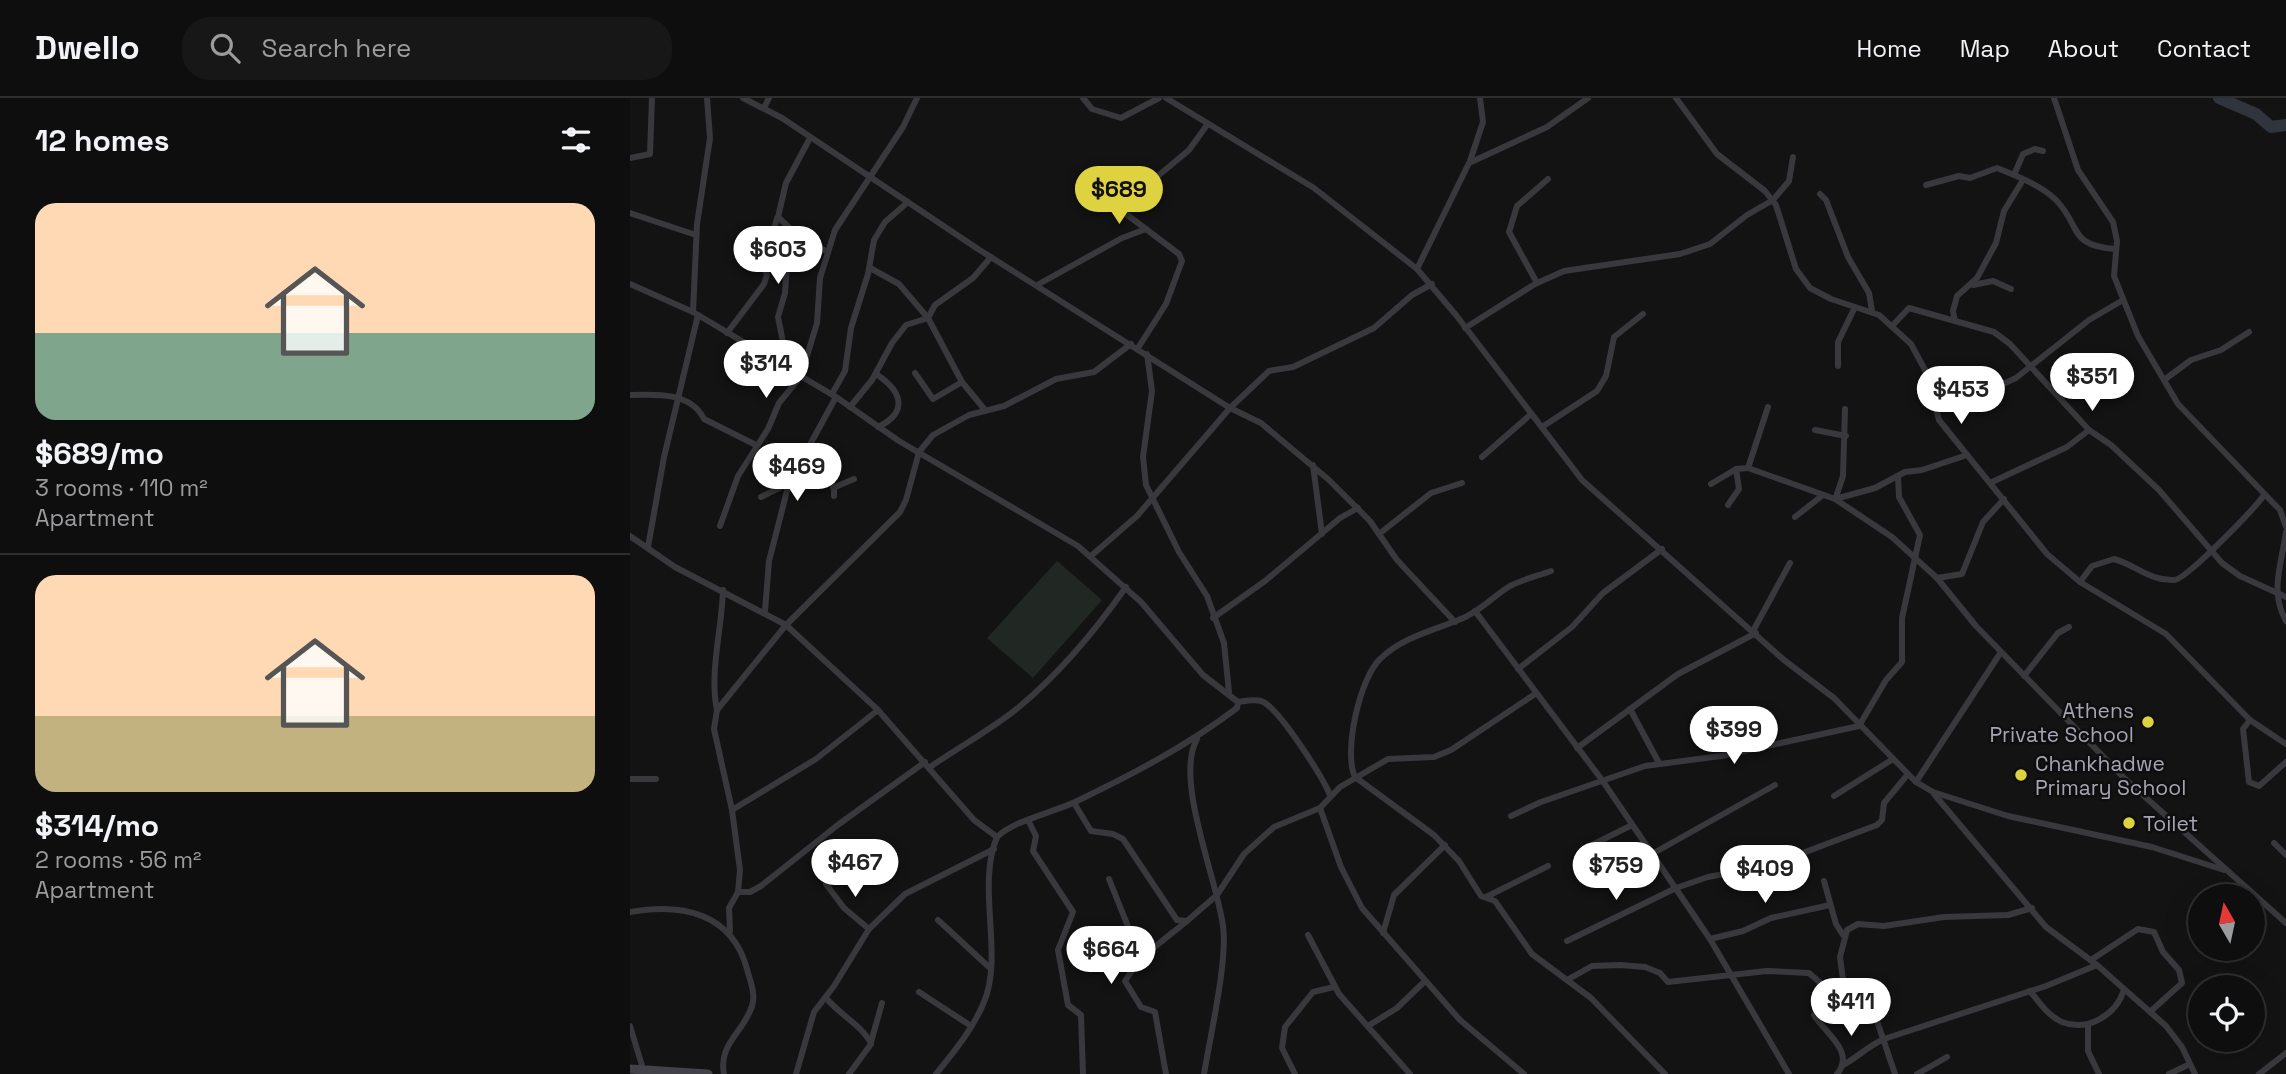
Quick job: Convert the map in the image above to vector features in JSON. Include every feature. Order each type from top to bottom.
[{"type":"street","points":[[630,158],[650,153],[652,98]]},
{"type":"street","points":[[648,547],[664,457],[680,399],[696,313],[696,235],[710,138],[708,98]]},
{"type":"street","points":[[743,98],[764,108],[991,257],[1039,284],[1230,408],[1261,423],[1313,465],[1358,508],[1397,560],[1455,622]]},
{"type":"street","points":[[764,108],[769,98]]},
{"type":"street","points":[[720,526],[738,476],[779,403],[802,376],[816,332],[820,278],[826,251],[841,218],[908,120],[917,98]]},
{"type":"street","points":[[1083,98],[1092,109],[1121,118],[1159,98]]},
{"type":"street","points":[[1166,98],[1314,188],[1417,269],[1432,284],[1581,480],[1662,549],[1784,660],[1834,698],[1858,726],[1916,782],[1933,792],[2008,816],[2163,850],[2224,870]]},
{"type":"street","points":[[1417,269],[1469,163],[1483,122],[1480,98]]},
{"type":"street","points":[[1469,163],[1547,127],[1588,98]]},
{"type":"street","points":[[1676,98],[1717,155],[1773,200],[1800,275],[1818,293],[1872,311],[1906,338],[1919,356],[1930,382],[1939,420],[2046,554],[2080,582],[2176,641],[2250,720],[2286,744]]},
{"type":"street","points":[[2054,98],[2078,170],[2113,222],[2116,248],[2113,268],[2138,336],[2178,404],[2280,510],[2286,530],[2278,565],[2278,592],[2286,621]]},
{"type":"street","points":[[717,710],[786,625],[900,512],[919,452],[939,431],[985,410],[1004,406],[1056,379],[1094,372],[1134,346],[1166,304],[1182,261],[1179,254],[1126,214],[1124,202],[1175,162],[1208,125]]},
{"type":"street","points":[[727,333],[764,284],[767,275],[764,267],[786,183],[810,138]]},
{"type":"street","points":[[2014,175],[2023,154],[2035,149],[2043,152]]},
{"type":"street","points":[[1465,328],[1537,283],[1571,270],[1697,250],[1721,238],[1747,215],[1773,200],[1789,181],[1793,157]]},
{"type":"street","points":[[1926,186],[1959,176],[1970,178],[1997,168],[2024,180],[2056,201],[2082,240],[2102,248],[2116,248]]},
{"type":"street","points":[[1537,283],[1509,232],[1517,206],[1548,179]]},
{"type":"street","points":[[1971,286],[1996,243],[2004,211],[2024,180]]},
{"type":"street","points":[[1820,194],[1826,200],[1852,266],[1869,293],[1872,311]]},
{"type":"street","points":[[765,611],[769,561],[789,483],[845,370],[850,328],[870,268],[874,240],[885,222],[908,202]]},
{"type":"street","points":[[630,214],[696,235]]},
{"type":"street","points":[[778,217],[801,239],[826,251]]},
{"type":"street","points":[[1039,284],[1115,241],[1146,229]]},
{"type":"street","points":[[775,363],[783,342],[778,317],[785,293],[787,264],[801,239]]},
{"type":"street","points":[[850,407],[876,374],[892,343],[906,325],[928,318],[935,305],[960,284],[973,278],[991,257]]},
{"type":"street","points":[[870,268],[899,284],[928,318],[962,382],[985,410]]},
{"type":"street","points":[[1955,321],[1954,303],[1957,296],[1971,286],[1993,281],[2011,289]]},
{"type":"street","points":[[630,284],[696,313],[775,363],[802,376],[919,452],[1048,526],[1091,556],[1126,587],[1161,622],[1193,665],[1238,702]]},
{"type":"street","points":[[1091,556],[1151,500],[1230,408],[1269,371],[1293,367],[1374,328],[1412,295],[1432,284]]},
{"type":"street","points":[[1934,406],[1988,391],[2033,366],[2089,320],[2123,300]]},
{"type":"street","points":[[1838,366],[1838,341],[1855,307]]},
{"type":"street","points":[[1892,326],[1909,308],[2000,336],[2033,366],[2089,430],[2111,445],[2159,490],[2222,563],[2240,576],[2286,597]]},
{"type":"street","points":[[1542,427],[1597,391],[1606,376],[1614,337],[1643,314]]},
{"type":"street","points":[[2164,380],[2191,360],[2221,349],[2249,332]]},
{"type":"street","points":[[1147,354],[1152,391],[1143,457],[1146,485],[1151,500],[1184,561],[1204,587],[1225,649],[1229,692]]},
{"type":"street","points":[[915,373],[933,399],[962,382]]},
{"type":"street","points":[[876,374],[892,388],[899,409],[896,415],[878,427]]},
{"type":"street","points":[[630,395],[658,394],[680,399],[699,411],[704,419],[757,445]]},
{"type":"street","points":[[1748,468],[1768,407]]},
{"type":"street","points":[[1835,499],[1843,476],[1845,410]]},
{"type":"street","points":[[1482,457],[1531,414]]},
{"type":"street","points":[[1815,430],[1846,436]]},
{"type":"street","points":[[1990,483],[2067,447],[2089,430]]},
{"type":"street","points":[[1835,499],[1875,488],[1898,476],[1967,455]]},
{"type":"street","points":[[800,460],[813,470],[826,475],[835,487],[834,496]]},
{"type":"street","points":[[1313,465],[1322,534]]},
{"type":"street","points":[[1711,484],[1736,469],[1748,468],[1835,499],[1882,528],[1937,578],[2001,652],[2125,779],[2286,923]]},
{"type":"street","points":[[1728,505],[1739,489],[1736,469]]},
{"type":"street","points":[[1511,816],[1602,780],[1659,763],[1721,756],[1858,726],[1886,680],[1902,662],[1902,618],[1917,560],[1920,531],[1899,497],[1898,476]]},
{"type":"street","points":[[835,487],[854,478]]},
{"type":"street","points":[[761,497],[789,483]]},
{"type":"street","points":[[1379,534],[1431,493],[1462,483]]},
{"type":"street","points":[[1795,517],[1823,495]]},
{"type":"street","points":[[2080,582],[2092,566],[2114,559],[2149,577],[2179,580],[2264,495]]},
{"type":"street","points":[[1937,578],[1962,574],[1983,522],[2004,499]]},
{"type":"street","points":[[1213,618],[1265,582],[1340,518],[1358,508]]},
{"type":"street","points":[[630,536],[675,566],[765,611],[786,625],[878,710],[974,820],[997,837]]},
{"type":"street","points":[[1518,669],[1572,627],[1602,593],[1662,549]]},
{"type":"street","points":[[1577,748],[1678,674],[1755,632],[1790,563]]},
{"type":"street","points":[[1551,571],[1509,587],[1455,622],[1444,623],[1401,643],[1374,666],[1358,708],[1351,747],[1355,777],[1445,845],[1485,897],[1496,901],[1532,954],[1600,1006],[1665,1074]]},
{"type":"street","points":[[738,892],[750,892],[761,886],[839,824],[1017,708],[1043,685],[1104,618],[1126,587]]},
{"type":"street","points":[[723,590],[722,628],[713,682],[717,710],[714,729],[732,810],[740,870],[738,892],[729,908],[730,932],[742,951],[753,999],[748,1014],[724,1050],[724,1074]]},
{"type":"street","points":[[1475,611],[1602,780],[1676,888],[1731,973],[1789,1074]]},
{"type":"street","points":[[2024,676],[2052,640],[2068,627]]},
{"type":"street","points":[[1916,782],[2001,652]]},
{"type":"street","points":[[1167,1074],[1155,1012],[1141,1007],[1125,984],[1138,961],[1217,895],[1234,867],[1267,831],[1320,808],[1330,796],[1355,777],[1388,759],[1434,757],[1451,750],[1535,694]]},
{"type":"street","points":[[1238,702],[1259,700],[1269,706],[1309,759],[1330,796]]},
{"type":"street","points":[[997,837],[1074,803],[1198,737],[1237,708],[1238,702]]},
{"type":"street","points":[[1630,709],[1659,763]]},
{"type":"street","points":[[732,810],[816,758],[878,710]]},
{"type":"street","points":[[2250,720],[2243,729],[2249,782],[2259,786],[2286,762]]},
{"type":"street","points":[[1198,737],[1190,758],[1191,784],[1217,895],[1224,939],[1204,1074]]},
{"type":"street","points":[[1835,796],[1893,758]]},
{"type":"street","points":[[1567,941],[1676,888],[1708,877],[1768,866],[1877,825],[1882,820],[1885,801],[1908,774]]},
{"type":"street","points":[[630,779],[656,779]]},
{"type":"street","points":[[1652,854],[1776,785]]},
{"type":"street","points":[[1933,792],[2046,927],[2151,1011],[2175,1036],[2195,1074]]},
{"type":"street","points":[[1074,803],[1091,831],[1113,834],[1123,839],[1166,908],[1177,920],[1188,921]]},
{"type":"street","points":[[1320,808],[1347,880],[1362,908],[1460,1020],[1524,1074]]},
{"type":"street","points":[[1029,822],[1036,836],[1033,851],[1073,912],[1058,950],[1068,1006],[1081,1015],[1083,1074]]},
{"type":"street","points":[[1586,848],[1632,825]]},
{"type":"street","points":[[936,1074],[985,1002],[990,968],[988,913],[997,837]]},
{"type":"street","points":[[2274,843],[2286,855]]},
{"type":"street","points":[[1383,933],[1394,895],[1445,845]]},
{"type":"street","points":[[796,1074],[814,1012],[869,929],[905,894],[994,849]]},
{"type":"street","points":[[1485,897],[1548,866]]},
{"type":"street","points":[[1109,879],[1129,929],[1152,949]]},
{"type":"street","points":[[1824,881],[1830,905],[1843,935],[1840,957],[1847,988],[1872,1012],[1895,1074]]},
{"type":"street","points":[[826,884],[844,908],[869,929]]},
{"type":"street","points":[[1710,939],[1743,931],[1771,918],[1801,914],[1830,905]]},
{"type":"street","points":[[1843,935],[1851,926],[1858,924],[1884,926],[1944,917],[2008,915],[2032,908]]},
{"type":"street","points":[[630,912],[681,911],[730,932]]},
{"type":"street","points":[[938,920],[990,968]]},
{"type":"street","points":[[1837,1074],[1843,1065],[1854,1059],[1861,1050],[1884,1039],[2030,991],[2094,963],[2138,929],[2154,932],[2163,952],[2179,970],[2182,983],[2151,1011]]},
{"type":"street","points":[[1308,935],[1334,987],[1410,1074]]},
{"type":"street","points":[[1567,979],[1585,968],[1601,965],[1645,967],[1660,973],[1668,982],[1731,973],[1809,973],[1825,987],[1847,988]]},
{"type":"street","points":[[1368,1026],[1397,1008],[1425,981]]},
{"type":"street","points":[[1295,1074],[1282,1048],[1285,1027],[1313,992],[1334,987]]},
{"type":"street","points":[[1831,988],[1814,1015],[1838,1042],[1843,1065]]},
{"type":"street","points":[[2030,991],[2042,1007],[2062,1022],[2088,1024],[2115,1009],[2124,990]]},
{"type":"street","points":[[919,992],[971,1026]]},
{"type":"street","points":[[825,998],[839,1014],[864,1032],[871,1044]]},
{"type":"street","points":[[849,1074],[871,1044],[882,1003]]},
{"type":"street","points":[[2088,1024],[2088,1051],[2099,1074]]},
{"type":"street","points":[[630,1026],[644,1072]]},
{"type":"street","points":[[2259,1074],[2286,1053]]},
{"type":"street","points":[[1917,1074],[1947,1057]]},
{"type":"street","points":[[2169,1074],[2190,1063]]},
{"type":"street","points":[[630,1069],[708,1074]]},
{"type":"shaded area","points":[[1057,561],[1102,600],[1033,678],[987,638]]},
{"type":"waterway","points":[[2219,98],[2256,114],[2271,127],[2286,125]]},
{"type":"place","name":"Athens Private School","points":[[2148,722]]},
{"type":"place","name":"Chankhadwe Primary School","points":[[2021,775]]},
{"type":"place","name":"Toilet","points":[[2129,823]]}]
